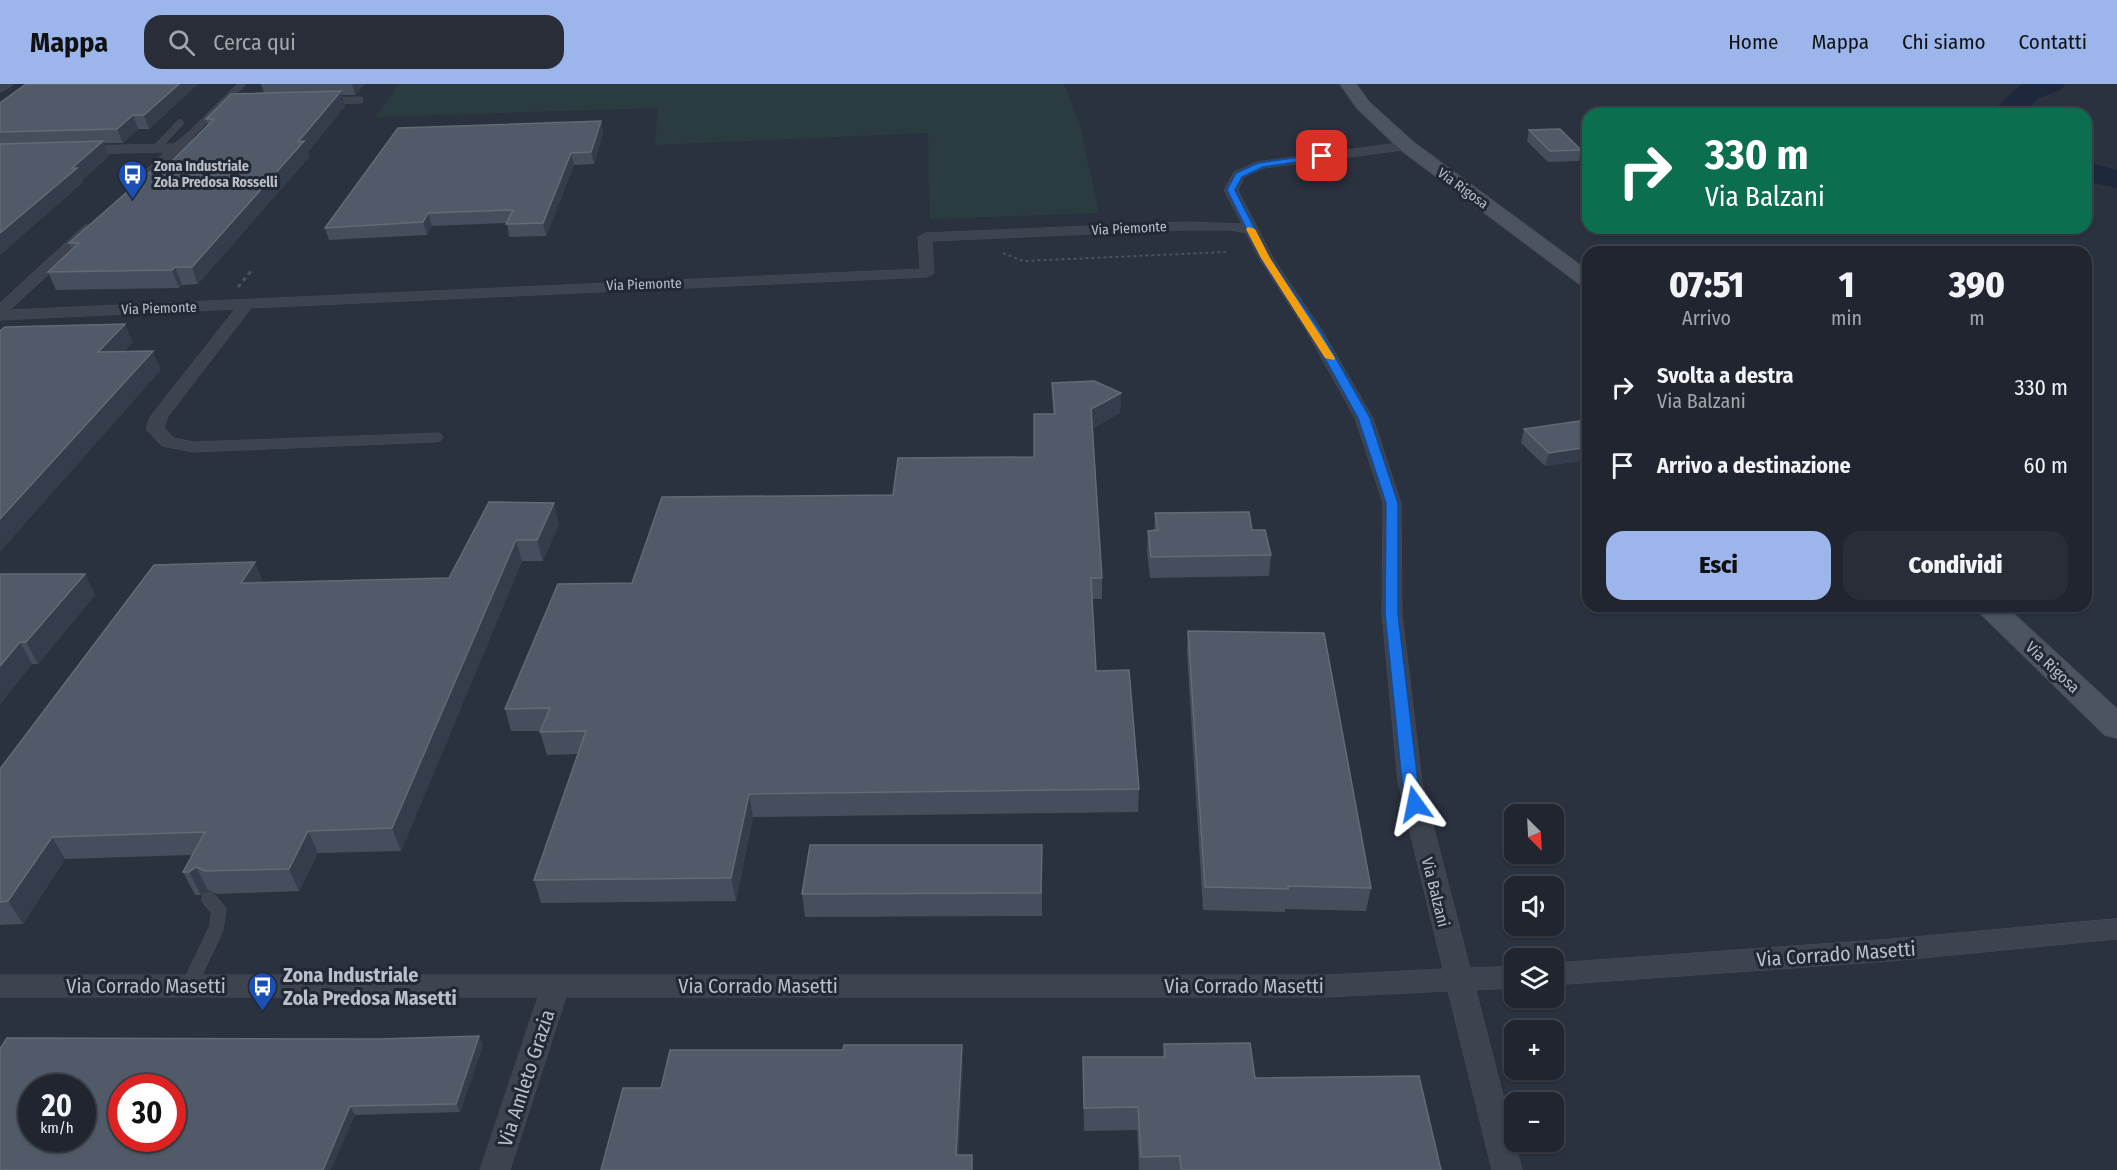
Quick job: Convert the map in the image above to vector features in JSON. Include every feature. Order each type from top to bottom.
[{"type":"main road","name":"Via Rigosa","points":[[1348,84],[1363,105],[1407,146],[1582,277]]},
{"type":"main road","name":"Via Rigosa","points":[[1994,612],[2117,728]]},
{"type":"street","points":[[128,194],[188,137]]},
{"type":"street","name":"Via Balzani","points":[[1407,146],[1261,165],[1239,175],[1231,190],[1266,258],[1316,332],[1364,418],[1392,503],[1392,614],[1410,782],[1507,1170]]},
{"type":"street","points":[[67,150],[177,148]]},
{"type":"street","points":[[0,313],[102,217]]},
{"type":"street","name":"Via Piemonte","points":[[0,313],[246,305],[581,287],[927,273],[926,237],[1184,226],[1231,226],[1251,230]]},
{"type":"street","points":[[246,305],[159,417],[155,429],[168,442],[194,447],[434,437]]},
{"type":"street","name":"Via Corrado Masetti","points":[[1564,973],[1891,950],[2117,929]]},
{"type":"street","name":"Via Corrado Masetti","points":[[0,987],[1326,986],[1504,978]]},
{"type":"street","name":"Via Amleto Grazia","points":[[495,1170],[556,985]]},
{"type":"lane","points":[[0,89],[9,84]]},
{"type":"lane","points":[[188,137],[242,84]]},
{"type":"lane","points":[[326,101],[360,100]]},
{"type":"lane","points":[[222,104],[234,104]]},
{"type":"lane","points":[[156,148],[180,123]]},
{"type":"lane","points":[[189,986],[216,929],[219,911],[209,899]]},
{"type":"path","points":[[997,250],[1023,261],[1227,252]]},
{"type":"shaded area","points":[[399,84],[1064,84],[1080,125],[1099,213],[930,219],[928,133],[655,145],[658,108],[375,117]]},
{"type":"building","points":[[26,84],[179,84],[144,115],[133,115],[117,129],[0,132],[0,103]]},
{"type":"building","points":[[341,91],[298,142],[304,141],[192,267],[175,267],[172,270],[48,272],[79,243],[69,243],[159,164],[169,164],[214,119],[206,119],[231,94]]},
{"type":"building","points":[[601,121],[591,152],[571,153],[543,223],[506,224],[513,210],[428,213],[423,222],[325,228],[398,128]]},
{"type":"building","points":[[1560,129],[1581,150],[1550,151],[1529,130]]},
{"type":"building","points":[[103,141],[72,168],[77,168],[0,233],[0,144]]},
{"type":"building","points":[[125,324],[98,352],[153,351],[0,519],[0,331],[5,327]]},
{"type":"building","points":[[1094,381],[1121,393],[1091,409],[1102,578],[1091,578],[1096,671],[1129,670],[1139,789],[749,794],[731,878],[534,880],[586,731],[540,732],[550,708],[505,709],[558,584],[632,583],[662,497],[893,495],[898,458],[1034,457],[1034,414],[1055,414],[1052,383]]},
{"type":"building","points":[[1582,421],[1582,448],[1549,453],[1524,429]]},
{"type":"building","points":[[489,502],[554,503],[537,540],[516,540],[392,828],[308,831],[289,869],[205,871],[196,867],[189,872],[183,872],[205,832],[52,837],[8,901],[0,902],[0,769],[154,565],[255,562],[241,583],[449,578]]},
{"type":"building","points":[[1249,512],[1252,530],[1265,530],[1271,555],[1151,557],[1148,531],[1158,530],[1155,513]]},
{"type":"building","points":[[0,574],[85,574],[26,642],[20,642],[0,666]]},
{"type":"building","points":[[1188,631],[1324,633],[1371,888],[1205,887]]},
{"type":"building","points":[[810,845],[1042,845],[1041,893],[802,894]]},
{"type":"building","points":[[479,1036],[456,1104],[350,1106],[323,1170],[0,1170],[0,1049],[7,1038],[379,1039]]},
{"type":"building","points":[[1250,1043],[1255,1078],[1419,1076],[1441,1170],[1181,1170],[1180,1156],[1141,1157],[1138,1107],[1084,1108],[1083,1057],[1165,1057],[1164,1044]]},
{"type":"building","points":[[844,1045],[962,1045],[956,1155],[972,1155],[972,1170],[601,1170],[623,1088],[661,1088],[670,1050],[843,1050]]},
{"type":"waterway","points":[[2011,108],[2029,92],[2051,84]]},
{"type":"waterway","points":[[2092,173],[2117,179]]},
{"type":"slow traffic","points":[[1251,229],[1266,258],[1316,332],[1330,358]]},
{"type":"place","name":"Zona Industriale Zola Predosa Rosselli","points":[[133,200]]},
{"type":"place","name":"Zona Industriale Zola Predosa Masetti","points":[[262,1012]]},
{"type":"route","points":[[1322,156],[1261,165],[1239,175],[1231,190],[1266,258],[1316,332],[1364,418],[1392,503],[1392,614],[1410,782],[1415,804]]}]
